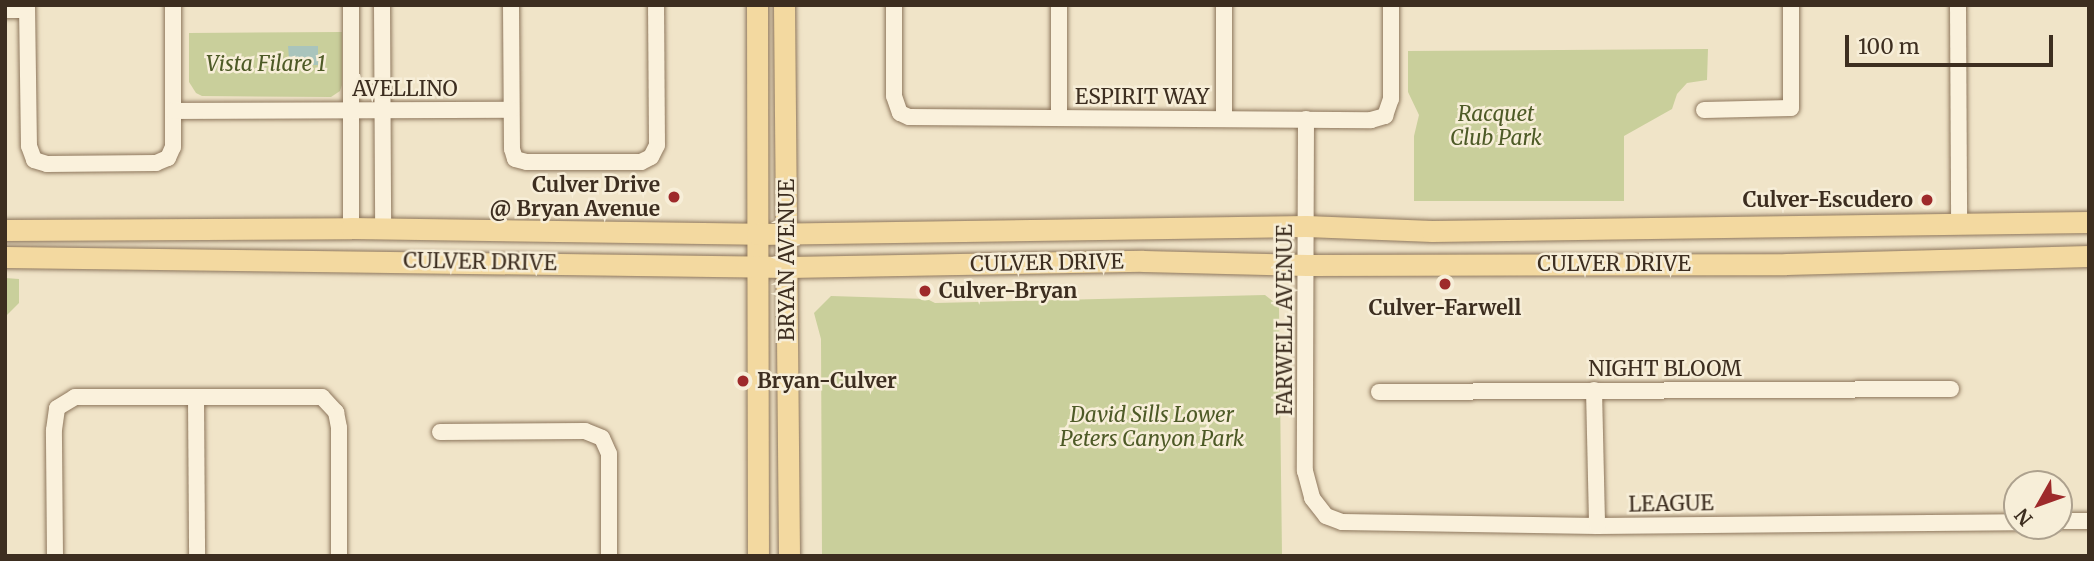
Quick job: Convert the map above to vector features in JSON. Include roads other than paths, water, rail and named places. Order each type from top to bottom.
[{"type":"main road","name":"BRYAN AVENUE","points":[[757,5],[758,556]]},
{"type":"main road","name":"BRYAN AVENUE","points":[[784,5],[789,556]]},
{"type":"main road","name":"CULVER DRIVE","points":[[5,230],[383,228],[788,234],[1306,226],[1432,230],[2089,222]]},
{"type":"main road","name":"CULVER DRIVE","points":[[5,257],[788,267],[1143,261],[1307,265],[1786,264],[2089,256]]},
{"type":"street","points":[[5,10],[27,8],[29,146],[34,160],[47,164],[156,163],[168,158],[173,147],[173,5]]},
{"type":"street","points":[[351,5],[351,228]]},
{"type":"street","points":[[382,5],[383,228]]},
{"type":"street","points":[[511,5],[511,110],[515,159],[527,162],[640,162],[651,157],[657,145],[656,5]]},
{"type":"street","name":"ESPIRIT WAY","points":[[894,5],[894,96],[900,113],[920,119],[1371,120],[1385,116],[1391,99],[1391,5]]},
{"type":"street","points":[[1059,5],[1059,118]]},
{"type":"street","points":[[1224,5],[1224,118]]},
{"type":"street","points":[[1703,110],[1791,108],[1791,5]]},
{"type":"street","points":[[1958,5],[1959,224]]},
{"type":"street","name":"AVELLINO","points":[[173,111],[511,110]]},
{"type":"street","name":"FARWELL AVENUE","points":[[1306,119],[1305,471],[1312,498],[1326,516]]},
{"type":"street","name":"NIGHT BLOOM","points":[[1379,392],[1951,389]]},
{"type":"street","points":[[1594,390],[1597,526]]},
{"type":"street","points":[[55,556],[54,430],[57,408],[75,397],[322,397],[336,412],[340,428],[340,556]]},
{"type":"street","points":[[196,398],[197,556]]},
{"type":"street","points":[[440,432],[585,431],[602,438],[609,454],[609,556]]},
{"type":"street","name":"LEAGUE","points":[[1326,516],[1342,522],[1597,526],[2003,522]]},
{"type":"water","points":[[288,46],[318,46],[318,65],[304,65],[304,58],[289,58]]},
{"type":"place","name":"Culver Drive @ Bryan Avenue","points":[[674,197]]},
{"type":"place","name":"Culver-Escudero","points":[[1927,200]]},
{"type":"place","name":"Culver-Farwell","points":[[1445,284]]},
{"type":"place","name":"Culver-Bryan","points":[[925,291]]},
{"type":"place","name":"Bryan-Culver","points":[[743,381]]},
{"type":"park label","name":"Vista Filare 1","points":[[266,64]]},
{"type":"park label","name":"Racquet Club Park","points":[[1496,126]]},
{"type":"park label","name":"David Sills Lower Peters Canyon Park","points":[[1152,427]]}]
